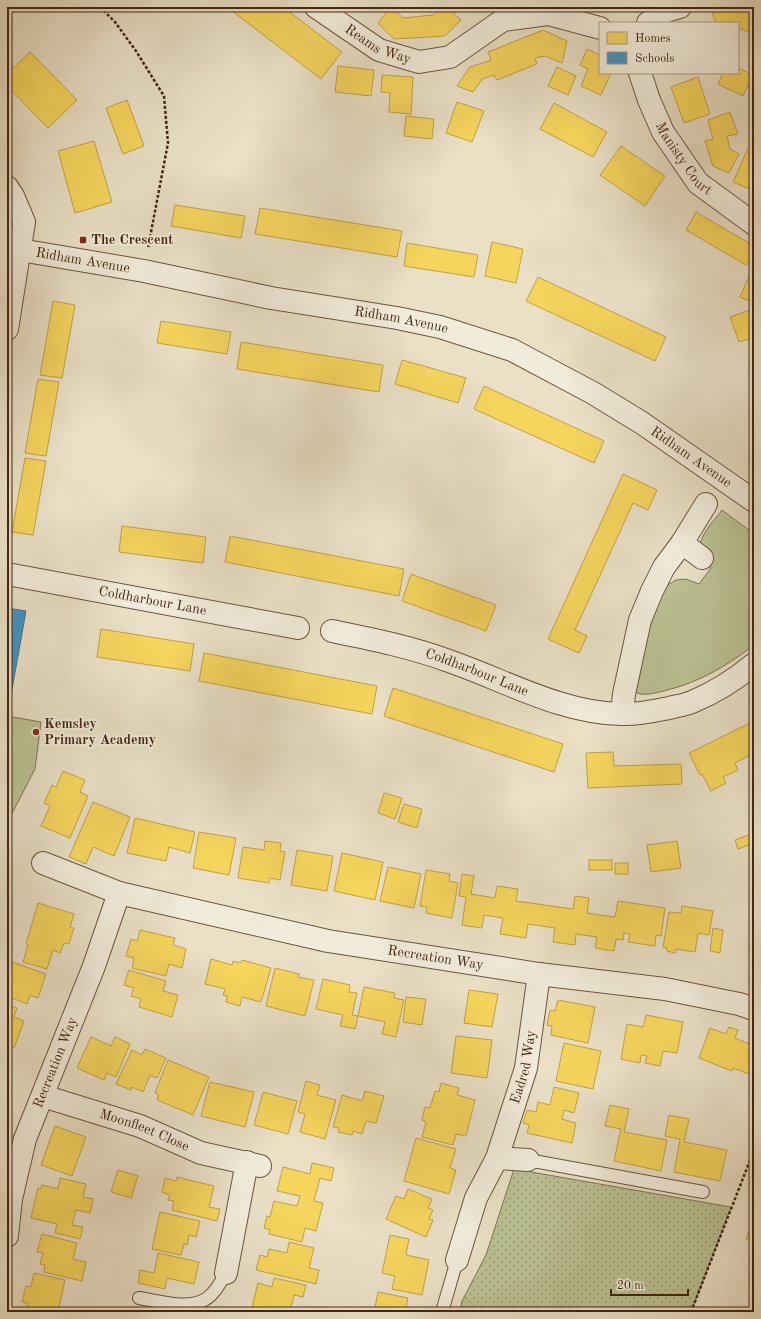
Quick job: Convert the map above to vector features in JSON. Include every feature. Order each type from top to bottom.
[{"type":"street","name":"Reams Way","points":[[316,7],[379,50],[419,62],[450,57],[503,20],[548,14],[599,28]]},
{"type":"street","points":[[650,22],[666,11],[680,7]]},
{"type":"street","name":"Manisty Court","points":[[640,74],[649,100],[663,132],[698,183],[754,224]]},
{"type":"street","points":[[7,187],[24,222],[14,248],[7,329]]},
{"type":"street","name":"Ridham Avenue","points":[[14,248],[144,271],[272,298],[404,319],[440,327],[512,350],[593,393],[642,423],[754,501]]},
{"type":"street","points":[[622,714],[624,694],[640,620],[664,567],[682,543],[706,504]]},
{"type":"street","points":[[682,543],[702,558]]},
{"type":"street","name":"Coldharbour Lane","points":[[7,574],[298,628]]},
{"type":"street","name":"Coldharbour Lane","points":[[332,631],[391,644],[448,660],[524,691],[564,704],[599,712],[622,714],[652,712],[692,702],[724,686],[754,664]]},
{"type":"street","name":"Recreation Way","points":[[43,863],[119,893],[328,940],[539,974],[664,989],[739,1004],[754,1009]]},
{"type":"street","name":"Recreation Way","points":[[7,1236],[11,1199],[25,1139],[94,966],[119,893]]},
{"type":"street","name":"Eadred Way","points":[[457,1260],[476,1198],[497,1158],[526,1068],[539,974]]},
{"type":"street","name":"Moonfleet Close","points":[[43,1096],[140,1126],[201,1153],[253,1164],[226,1273]]},
{"type":"street","points":[[497,1158],[528,1160]]},
{"type":"lane","points":[[528,1160],[703,1192]]},
{"type":"lane","points":[[442,1312],[457,1260]]},
{"type":"lane","points":[[139,1298],[179,1304],[191,1304],[202,1301],[218,1287],[226,1273]]},
{"type":"path","points":[[100,7],[115,22],[136,51],[164,96],[168,143],[144,271]]},
{"type":"path","points":[[691,1312],[754,1150]]},
{"type":"green space","points":[[722,510],[754,534],[754,645],[712,673],[689,683],[664,691],[644,694],[637,693],[634,689],[641,648],[664,587],[676,580],[686,579],[699,584],[711,568],[700,552],[701,541],[707,530]]},
{"type":"green space","points":[[7,716],[41,722],[35,769],[7,823]]},
{"type":"green space","points":[[514,1169],[731,1207],[691,1312],[460,1312],[462,1301],[486,1255]]},
{"type":"building: Homes","points":[[227,7],[283,7],[342,52],[321,79]]},
{"type":"building: Homes","points":[[391,7],[403,18],[433,15],[442,7],[447,7],[461,20],[445,36],[394,39],[378,23]]},
{"type":"building: Homes","points":[[725,7],[741,7],[754,12],[754,34],[739,28],[739,22],[716,22],[712,13]]},
{"type":"building: Homes","points":[[543,30],[567,41],[562,63],[545,56],[535,58],[537,64],[497,80],[494,75],[482,79],[473,92],[457,86],[470,67],[491,60],[488,52]]},
{"type":"building: Homes","points":[[587,49],[599,55],[599,74],[611,74],[601,95],[581,86],[588,69],[580,65]]},
{"type":"building: Homes","points":[[30,52],[77,100],[48,128],[7,86],[7,74]]},
{"type":"building: Homes","points":[[338,66],[374,70],[371,96],[335,92]]},
{"type":"building: Homes","points":[[557,67],[576,76],[568,95],[548,86]]},
{"type":"building: Homes","points":[[739,68],[753,75],[743,96],[718,84],[723,74],[739,74]]},
{"type":"building: Homes","points":[[382,75],[413,77],[411,114],[389,112],[390,93],[381,92]]},
{"type":"building: Homes","points":[[698,77],[710,114],[684,123],[671,87]]},
{"type":"building: Homes","points":[[127,100],[144,146],[123,154],[106,108]]},
{"type":"building: Homes","points":[[457,102],[484,111],[472,142],[446,133]]},
{"type":"building: Homes","points":[[554,103],[607,132],[593,157],[540,129]]},
{"type":"building: Homes","points":[[730,112],[738,134],[727,136],[730,149],[739,154],[729,173],[713,166],[705,141],[713,139],[708,120]]},
{"type":"building: Homes","points":[[406,116],[434,119],[432,139],[404,136]]},
{"type":"building: Homes","points":[[94,141],[112,202],[75,213],[58,151]]},
{"type":"building: Homes","points":[[621,146],[665,176],[645,206],[600,175]]},
{"type":"building: Homes","points":[[748,148],[754,150],[754,191],[733,182]]},
{"type":"building: Homes","points":[[175,205],[245,216],[241,238],[171,226]]},
{"type":"building: Homes","points":[[260,208],[402,231],[397,257],[255,234]]},
{"type":"building: Homes","points":[[696,212],[754,246],[754,251],[746,265],[686,230]]},
{"type":"building: Homes","points":[[492,242],[523,249],[516,283],[485,276]]},
{"type":"building: Homes","points":[[407,243],[478,255],[474,277],[404,266]]},
{"type":"building: Homes","points":[[749,276],[754,278],[754,303],[740,297]]},
{"type":"building: Homes","points":[[538,277],[666,337],[655,361],[526,301]]},
{"type":"building: Homes","points":[[53,301],[75,305],[62,378],[40,375]]},
{"type":"building: Homes","points":[[750,310],[754,320],[754,337],[739,342],[730,317]]},
{"type":"building: Homes","points":[[161,321],[231,332],[227,354],[157,343]]},
{"type":"building: Homes","points":[[241,342],[383,365],[379,392],[237,369]]},
{"type":"building: Homes","points":[[402,360],[466,378],[458,403],[395,384]]},
{"type":"building: Homes","points":[[38,379],[59,382],[46,456],[25,453]]},
{"type":"building: Homes","points":[[484,386],[604,441],[594,463],[474,409]]},
{"type":"building: Homes","points":[[25,458],[46,461],[33,535],[12,532]]},
{"type":"building: Homes","points":[[623,474],[657,490],[648,510],[633,503],[575,630],[587,636],[579,653],[548,639]]},
{"type":"building: Homes","points":[[122,526],[206,537],[203,563],[119,552]]},
{"type":"building: Homes","points":[[230,536],[404,569],[399,596],[225,562]]},
{"type":"building: Homes","points":[[411,574],[496,605],[486,631],[402,601]]},
{"type":"building: Homes","points":[[101,629],[194,644],[190,671],[97,657]]},
{"type":"building: Homes","points":[[204,653],[377,686],[372,714],[199,681]]},
{"type":"building: Homes","points":[[393,688],[563,744],[554,772],[384,716]]},
{"type":"building: Homes","points":[[754,721],[754,753],[735,763],[738,770],[723,777],[726,783],[711,791],[702,774],[700,775],[689,753]]},
{"type":"building: Homes","points":[[613,752],[614,766],[681,764],[682,784],[588,788],[586,753]]},
{"type":"building: Homes","points":[[63,771],[85,780],[80,792],[88,796],[70,838],[41,826],[50,806],[44,803],[52,785],[56,787]]},
{"type":"building: Homes","points":[[384,793],[402,798],[395,819],[378,813]]},
{"type":"building: Homes","points":[[93,802],[130,817],[114,856],[93,847],[86,864],[69,857]]},
{"type":"building: Homes","points":[[404,804],[422,809],[417,828],[398,822]]},
{"type":"building: Homes","points":[[135,818],[195,832],[190,853],[169,847],[166,861],[127,853]]},
{"type":"building: Homes","points":[[199,832],[236,838],[229,875],[193,868]]},
{"type":"building: Homes","points":[[754,833],[754,843],[738,849],[735,840]]},
{"type":"building: Homes","points":[[265,841],[281,843],[280,851],[285,852],[280,880],[270,878],[269,883],[238,878],[243,847],[264,850]]},
{"type":"building: Homes","points":[[677,841],[681,868],[651,872],[647,845]]},
{"type":"building: Homes","points":[[297,850],[333,856],[327,891],[291,885]]},
{"type":"building: Homes","points":[[342,853],[383,862],[375,900],[334,891]]},
{"type":"building: Homes","points":[[589,860],[612,860],[612,870],[589,870]]},
{"type":"building: Homes","points":[[615,863],[628,863],[628,874],[615,874]]},
{"type":"building: Homes","points":[[388,867],[421,874],[414,908],[380,901]]},
{"type":"building: Homes","points":[[426,870],[450,874],[449,881],[458,883],[452,918],[426,913],[427,907],[420,906]]},
{"type":"building: Homes","points":[[462,874],[474,876],[471,894],[495,898],[497,886],[518,889],[516,901],[573,909],[575,896],[589,898],[587,913],[615,917],[618,901],[665,908],[661,936],[656,935],[655,946],[628,942],[630,934],[624,933],[623,940],[616,939],[614,951],[595,948],[597,937],[576,934],[575,945],[553,942],[555,928],[528,924],[526,938],[500,934],[503,918],[484,915],[482,928],[462,925],[466,897],[459,896]]},
{"type":"building: Homes","points":[[754,889],[754,910],[751,910]]},
{"type":"building: Homes","points":[[38,903],[74,914],[70,927],[74,928],[69,944],[64,943],[60,953],[53,950],[47,969],[23,962],[28,945],[26,944]]},
{"type":"building: Homes","points":[[682,906],[713,911],[709,935],[698,933],[695,952],[676,949],[675,953],[667,951],[667,948],[663,947],[669,912],[681,913]]},
{"type":"building: Homes","points":[[713,928],[723,930],[720,953],[710,951]]},
{"type":"building: Homes","points":[[140,930],[175,938],[173,945],[186,949],[182,968],[169,964],[166,976],[132,968],[134,958],[126,956],[131,939],[137,941]]},
{"type":"building: Homes","points":[[211,959],[232,965],[233,961],[241,963],[242,960],[271,968],[261,1002],[242,997],[240,1006],[226,1002],[227,996],[223,995],[225,989],[205,984]]},
{"type":"building: Homes","points":[[7,960],[46,974],[38,998],[30,995],[27,1004],[12,998],[11,1002],[7,1001]]},
{"type":"building: Homes","points":[[275,968],[299,974],[298,977],[314,980],[305,1016],[266,1006]]},
{"type":"building: Homes","points":[[129,970],[166,981],[163,991],[178,995],[172,1017],[139,1007],[141,999],[131,996],[134,988],[124,985]]},
{"type":"building: Homes","points":[[323,979],[350,985],[349,992],[357,993],[352,1015],[358,1016],[355,1029],[340,1026],[343,1015],[316,1009]]},
{"type":"building: Homes","points":[[364,987],[395,993],[394,998],[404,1000],[396,1037],[382,1034],[385,1022],[358,1016]]},
{"type":"building: Homes","points":[[469,990],[498,994],[492,1027],[464,1023]]},
{"type":"building: Homes","points":[[406,997],[426,999],[422,1025],[403,1022]]},
{"type":"building: Homes","points":[[558,1000],[595,1007],[588,1043],[551,1035],[552,1026],[547,1025],[550,1010],[555,1011]]},
{"type":"building: Homes","points":[[7,1004],[17,1008],[14,1017],[24,1021],[14,1048],[7,1045]]},
{"type":"building: Homes","points":[[646,1015],[683,1022],[677,1053],[663,1051],[660,1066],[645,1063],[647,1056],[641,1055],[640,1063],[621,1059],[627,1024],[643,1027]]},
{"type":"building: Homes","points":[[729,1027],[738,1030],[735,1038],[752,1045],[751,1048],[754,1049],[754,1076],[733,1068],[732,1071],[699,1058],[710,1028],[726,1034]]},
{"type":"building: Homes","points":[[456,1036],[492,1040],[487,1078],[451,1073]]},
{"type":"building: Homes","points":[[91,1037],[111,1046],[115,1037],[130,1044],[116,1077],[107,1073],[104,1080],[77,1068]]},
{"type":"building: Homes","points":[[564,1043],[601,1051],[593,1089],[556,1081]]},
{"type":"building: Homes","points":[[145,1049],[166,1058],[157,1078],[150,1075],[143,1092],[132,1087],[131,1090],[116,1084],[132,1050],[142,1055]]},
{"type":"building: Homes","points":[[168,1060],[209,1077],[193,1115],[157,1100],[159,1095],[155,1093]]},
{"type":"building: Homes","points":[[306,1081],[320,1085],[317,1095],[336,1100],[325,1139],[300,1132],[305,1114],[298,1112]]},
{"type":"building: Homes","points":[[210,1082],[254,1092],[245,1127],[201,1116]]},
{"type":"building: Homes","points":[[441,1083],[459,1088],[457,1095],[475,1100],[466,1136],[456,1134],[453,1145],[422,1137],[426,1122],[422,1120],[425,1107],[430,1108],[435,1091],[439,1092]]},
{"type":"building: Homes","points":[[554,1087],[579,1093],[574,1113],[564,1110],[562,1119],[576,1123],[572,1143],[527,1133],[529,1125],[523,1123],[527,1110],[536,1112],[538,1102],[550,1105]]},
{"type":"building: Homes","points":[[365,1091],[384,1096],[376,1123],[366,1121],[362,1134],[353,1131],[352,1135],[338,1132],[339,1128],[333,1127],[342,1095],[362,1101]]},
{"type":"building: Homes","points":[[263,1092],[297,1101],[288,1134],[254,1125]]},
{"type":"building: Homes","points":[[610,1105],[629,1109],[624,1132],[667,1140],[661,1171],[614,1161],[621,1129],[605,1126]]},
{"type":"building: Homes","points":[[669,1115],[689,1119],[684,1142],[727,1150],[720,1181],[674,1172],[680,1139],[665,1136]]},
{"type":"building: Homes","points":[[55,1126],[86,1137],[72,1176],[41,1165]]},
{"type":"building: Homes","points":[[416,1138],[456,1149],[450,1168],[456,1170],[449,1194],[404,1181]]},
{"type":"building: Homes","points":[[312,1163],[334,1168],[331,1181],[320,1178],[314,1201],[323,1203],[316,1231],[305,1228],[302,1242],[269,1234],[270,1230],[264,1228],[267,1216],[270,1217],[274,1201],[297,1206],[300,1196],[277,1191],[283,1167],[310,1174]]},
{"type":"building: Homes","points":[[118,1170],[138,1176],[131,1198],[111,1192]]},
{"type":"building: Homes","points":[[177,1177],[214,1186],[209,1207],[220,1209],[217,1221],[172,1210],[174,1201],[168,1200],[170,1195],[162,1192],[165,1178],[176,1181]]},
{"type":"building: Homes","points":[[60,1178],[86,1184],[83,1197],[93,1199],[90,1213],[76,1210],[72,1225],[83,1227],[80,1239],[55,1233],[57,1224],[31,1218],[38,1188],[41,1189],[42,1185],[58,1189]]},
{"type":"building: Homes","points":[[408,1189],[432,1199],[428,1208],[433,1210],[429,1219],[433,1220],[426,1237],[386,1219],[396,1196],[404,1199]]},
{"type":"building: Homes","points":[[160,1212],[200,1221],[196,1237],[189,1235],[187,1245],[184,1244],[181,1255],[152,1249]]},
{"type":"building: Homes","points":[[754,1216],[754,1242],[746,1239]]},
{"type":"building: Homes","points":[[42,1234],[77,1243],[73,1259],[86,1262],[82,1281],[44,1272],[45,1265],[40,1264],[43,1253],[37,1252]]},
{"type":"building: Homes","points":[[390,1235],[409,1239],[406,1255],[429,1260],[422,1295],[392,1289],[395,1276],[382,1273]]},
{"type":"building: Homes","points":[[289,1242],[314,1248],[309,1268],[319,1270],[316,1284],[256,1270],[260,1255],[267,1257],[269,1249],[287,1253]]},
{"type":"building: Homes","points":[[158,1253],[199,1262],[194,1284],[167,1278],[165,1289],[138,1283],[140,1270],[154,1273]]},
{"type":"building: Homes","points":[[34,1273],[65,1280],[58,1312],[25,1312],[28,1303],[22,1302],[26,1286],[31,1287]]},
{"type":"building: Homes","points":[[274,1278],[306,1285],[303,1297],[294,1295],[290,1312],[273,1312],[252,1307],[258,1283],[272,1287]]},
{"type":"building: Homes","points":[[378,1292],[408,1298],[405,1312],[374,1312]]},
{"type":"building: Schools","points":[[7,608],[26,611],[9,706],[7,706]]},
{"type":"place","name":"The Crescent","points":[[83,240]]},
{"type":"place","name":"Kemsley Primary Academy","points":[[36,732]]}]
